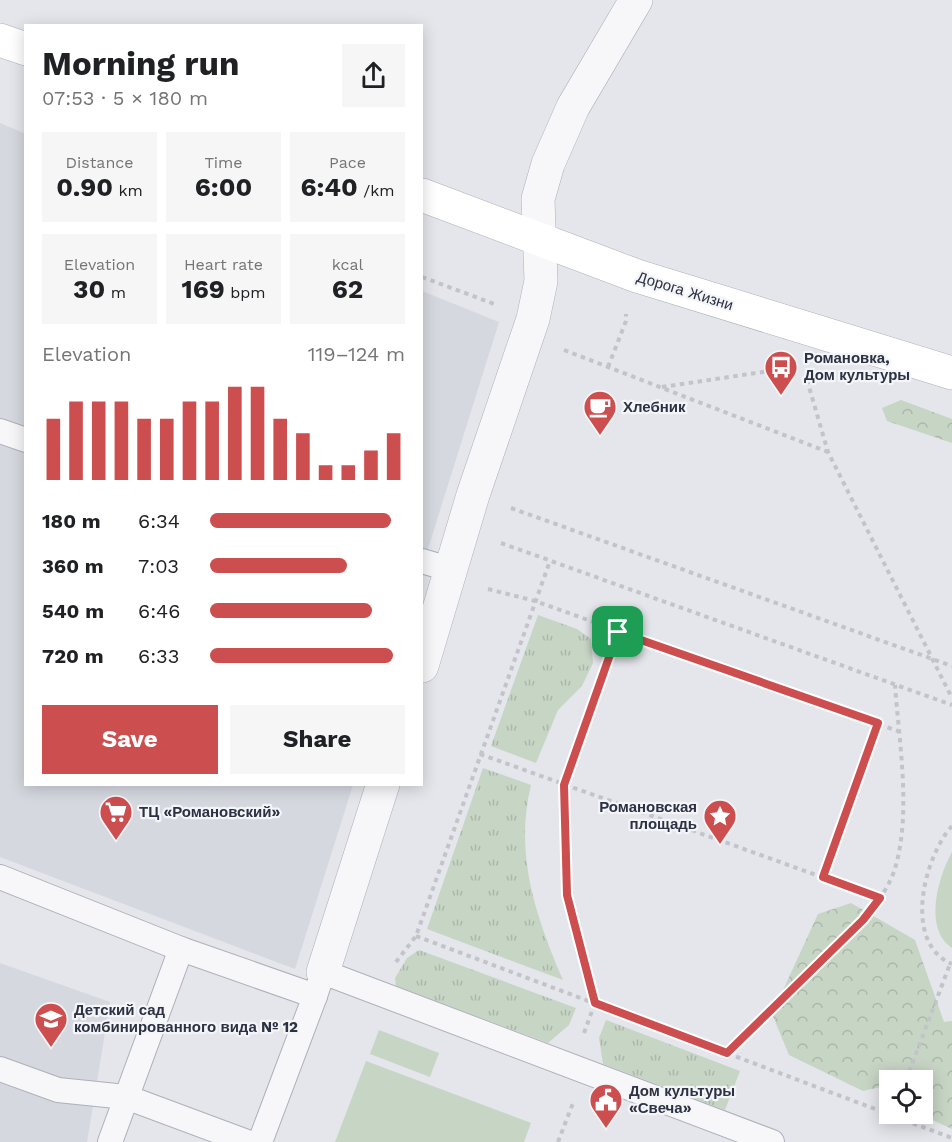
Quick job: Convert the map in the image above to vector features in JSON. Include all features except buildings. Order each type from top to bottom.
[{"type":"main road","points":[[0,40],[24,49]]},
{"type":"main road","name":"Дорога Жизни","points":[[423,195],[637,276],[952,374]]},
{"type":"street","points":[[423,663],[473,495],[533,319],[541,281],[538,199],[548,164],[573,107],[636,0]]},
{"type":"street","points":[[319,984],[382,786]]},
{"type":"lane","points":[[0,431],[24,439]]},
{"type":"lane","points":[[423,561],[451,574]]},
{"type":"lane","points":[[0,877],[181,948],[319,984],[374,992],[772,1142]]},
{"type":"lane","points":[[110,1142],[181,948]]},
{"type":"lane","points":[[260,1142],[319,984]]},
{"type":"lane","points":[[0,1069],[58,1090],[126,1097],[247,1142]]},
{"type":"path","points":[[423,278],[494,304]]},
{"type":"path","points":[[608,367],[626,321],[627,309]]},
{"type":"path","points":[[561,349],[828,452]]},
{"type":"path","points":[[662,387],[776,370]]},
{"type":"path","points":[[807,380],[828,452],[952,698]]},
{"type":"path","points":[[473,495],[952,666]]},
{"type":"path","points":[[464,530],[952,705]]},
{"type":"path","points":[[374,992],[416,936],[550,561]]},
{"type":"path","points":[[451,574],[535,601],[898,730]]},
{"type":"path","points":[[595,1003],[567,895],[564,785],[618,632]]},
{"type":"path","points":[[727,1053],[863,920],[880,898],[896,866],[904,823],[895,685]]},
{"type":"path","points":[[823,877],[878,723]]},
{"type":"path","points":[[480,754],[880,898]]},
{"type":"path","points":[[910,1070],[951,964],[932,951],[925,929],[922,900],[929,866],[952,826]]},
{"type":"path","points":[[416,936],[879,1109]]},
{"type":"path","points":[[918,1124],[952,1138]]},
{"type":"shaded area","points":[[0,123],[24,133],[24,786],[353,786],[295,969],[0,857]]},
{"type":"shaded area","points":[[423,291],[499,322],[423,565]]},
{"type":"shaded area","name":"Детский сад комбинированного вида № 12","points":[[0,963],[110,1002],[87,1142],[0,1142]]},
{"type":"green space","points":[[901,400],[952,419],[952,443],[887,421],[882,408]]},
{"type":"green space","points":[[538,615],[577,629],[591,639],[593,663],[582,686],[558,710],[536,763],[491,746]]},
{"type":"green space","points":[[483,768],[531,785],[526,811],[525,836],[530,885],[544,933],[563,980],[427,929]]},
{"type":"green space","points":[[952,852],[952,948],[943,939],[938,928],[936,902],[942,875]]},
{"type":"green space","points":[[851,903],[915,940],[944,1022],[952,1021],[952,1129],[933,1120],[933,1070],[879,1070],[879,1087],[863,1091],[789,1055],[772,1014],[818,914]]},
{"type":"green space","points":[[419,950],[576,1008],[569,1025],[548,1043],[396,986],[395,978],[407,958]]},
{"type":"green space","points":[[606,1020],[740,1071],[725,1110],[603,1064],[599,1038]]},
{"type":"green space","points":[[379,1030],[439,1053],[430,1077],[370,1054]]},
{"type":"green space","points":[[366,1061],[531,1123],[524,1142],[335,1142]]},
{"type":"place","name":"Романовка, Дом культуры","points":[[781,396]]},
{"type":"place","name":"Хлебник","points":[[600,436]]},
{"type":"place","name":"ТЦ «Романовский»","points":[[116,841]]},
{"type":"place","name":"Романовская площадь","points":[[720,845]]},
{"type":"place","name":"Детский сад комбинированного вида № 12","points":[[51,1048]]},
{"type":"place","name":"Дом культуры «Свеча»","points":[[606,1129]]},
{"type":"route","points":[[618,632],[878,723],[823,877],[880,898],[863,920],[727,1053],[595,1003],[567,895],[564,785],[618,632]]}]
